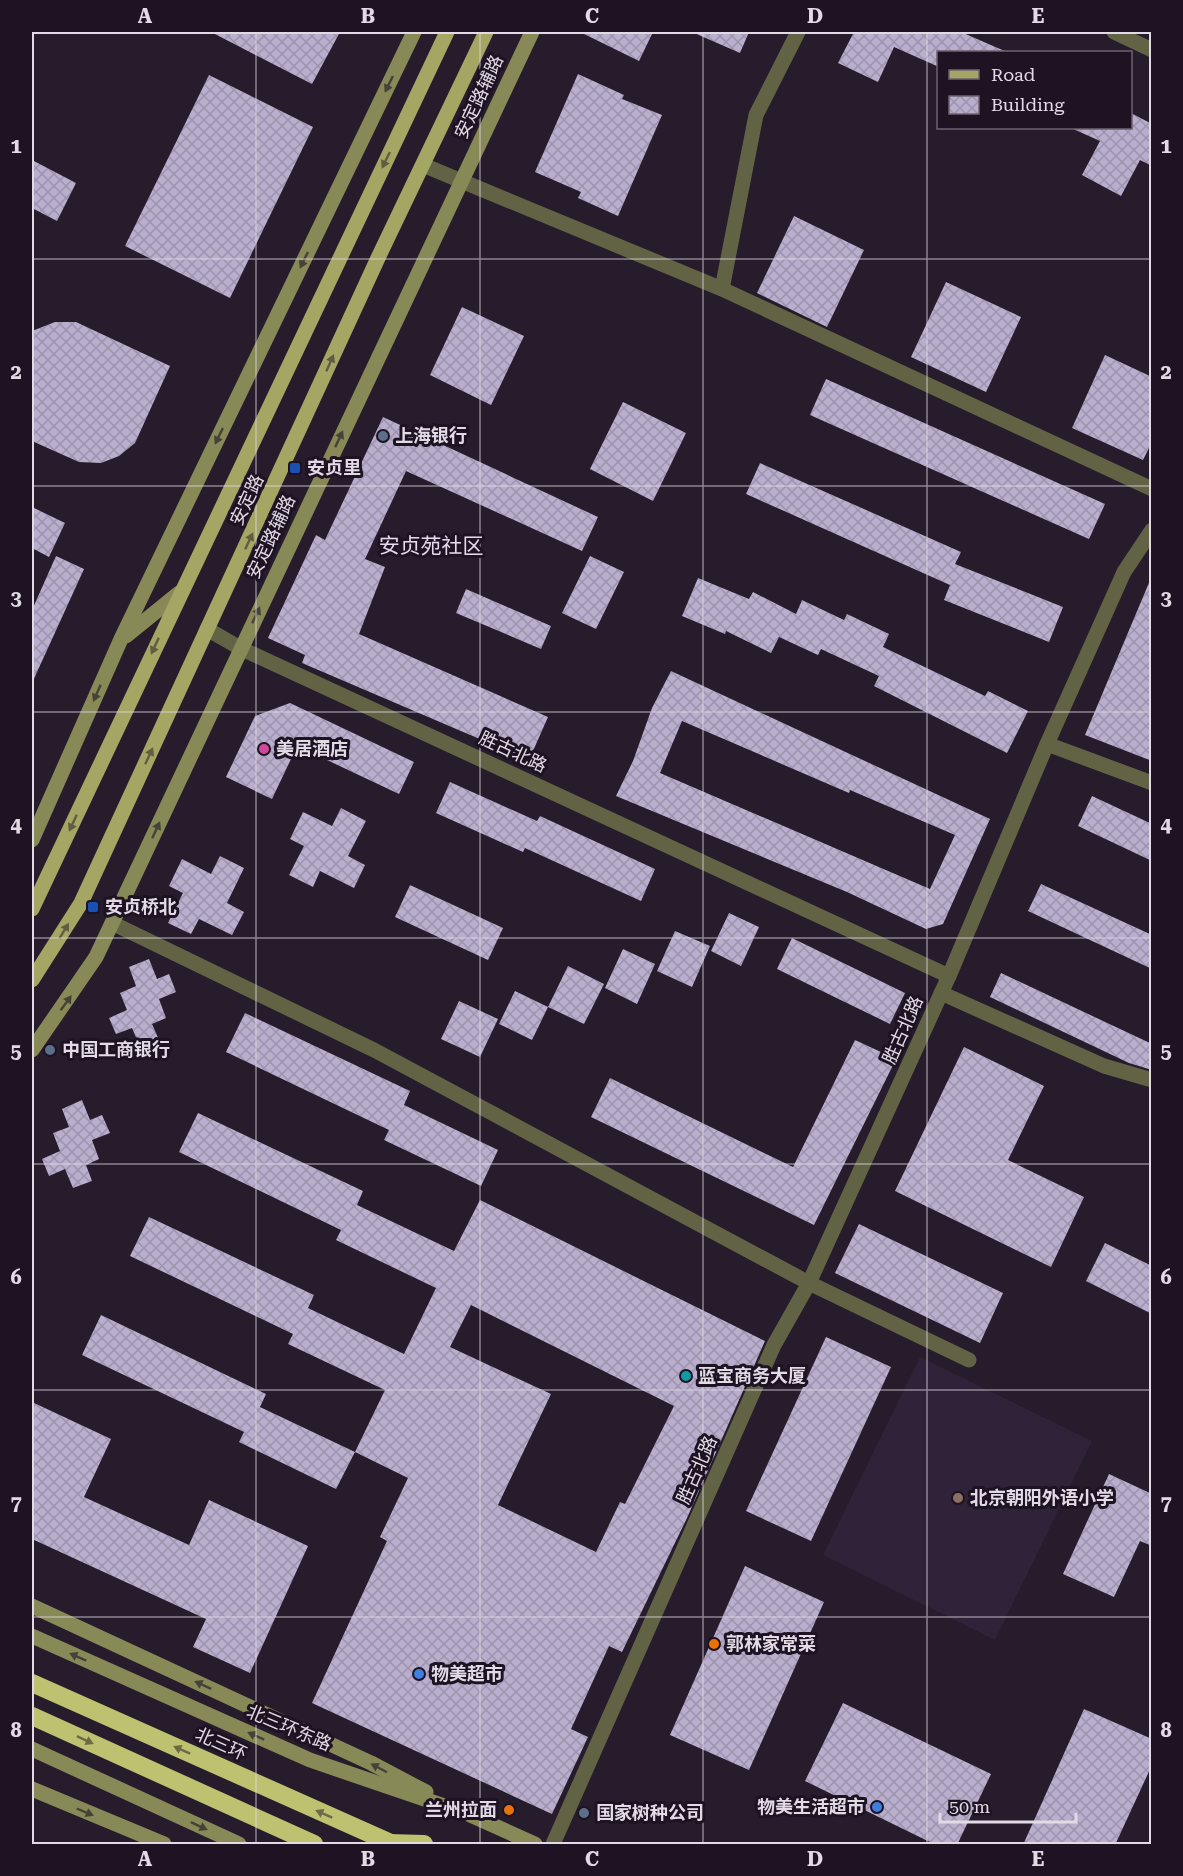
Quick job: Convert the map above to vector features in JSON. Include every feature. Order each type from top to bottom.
[{"type":"highway","name":"北三环","points":[[32,1683],[391,1844]]},
{"type":"highway","points":[[32,1716],[314,1845]]},
{"type":"highway","points":[[391,1844],[423,1845]]},
{"type":"main road","name":"安定路","points":[[32,909],[179,593],[447,32]]},
{"type":"main road","name":"安定路","points":[[32,980],[81,903],[486,32]]},
{"type":"street","points":[[32,840],[121,639],[414,32]]},
{"type":"street","name":"安定路辅路","points":[[32,1050],[91,965],[112,923],[532,32]]},
{"type":"street","points":[[722,289],[756,115],[798,32]]},
{"type":"street","points":[[1114,32],[1152,50]]},
{"type":"street","points":[[423,165],[722,289],[1152,489]]},
{"type":"street","points":[[949,976],[1047,744],[1124,572],[1152,530]]},
{"type":"street","points":[[121,639],[179,593]]},
{"type":"street","name":"胜古北路","points":[[207,630],[240,648],[949,976],[809,1283],[774,1345],[553,1845]]},
{"type":"street","points":[[1047,744],[1152,783]]},
{"type":"street","points":[[112,923],[374,1050],[809,1283],[969,1360]]},
{"type":"street","points":[[941,993],[1104,1066],[1152,1080]]},
{"type":"street","points":[[32,1606],[371,1763],[468,1814]]},
{"type":"street","name":"北三环东路","points":[[32,1636],[310,1760],[468,1814],[535,1845]]},
{"type":"street","points":[[32,1749],[239,1845]]},
{"type":"street","points":[[32,1789],[164,1845]]},
{"type":"shaded area","name":"北京朝阳外语小学","points":[[920,1357],[1092,1441],[995,1640],[823,1555]]},
{"type":"building","points":[[211,32],[340,32],[312,84]]},
{"type":"building","points":[[580,32],[653,32],[639,61]]},
{"type":"building","points":[[692,32],[749,32],[740,53]]},
{"type":"building","points":[[854,32],[961,32],[1005,51],[937,51],[937,66],[894,47],[878,82],[838,63]]},
{"type":"building","points":[[578,74],[624,95],[622,99],[662,115],[618,216],[578,198],[581,192],[535,172]]},
{"type":"building","points":[[209,75],[313,127],[230,298],[125,246]]},
{"type":"building","points":[[1132,114],[1152,124],[1152,166],[1140,160],[1121,196],[1082,175],[1100,141],[1073,129],[1132,129]]},
{"type":"building","points":[[32,160],[76,183],[57,221],[32,208]]},
{"type":"building","points":[[794,216],[864,250],[827,327],[757,293]]},
{"type":"building","points":[[946,282],[1021,317],[986,392],[911,357]]},
{"type":"building","points":[[462,307],[524,336],[491,405],[430,375]]},
{"type":"building","points":[[55,322],[76,322],[170,366],[135,443],[119,456],[101,463],[79,462],[32,441],[32,331]]},
{"type":"building","points":[[1105,355],[1152,377],[1152,442],[1143,460],[1072,428]]},
{"type":"building","points":[[826,379],[1105,504],[1089,539],[810,415]]},
{"type":"building","points":[[623,402],[686,433],[653,501],[590,469]]},
{"type":"building","points":[[383,417],[598,517],[582,551],[406,471],[365,559],[385,567],[359,634],[548,717],[529,760],[302,663],[305,655],[268,638],[316,535],[325,540]]},
{"type":"building","points":[[760,463],[961,552],[955,564],[1063,607],[1049,642],[944,600],[950,585],[746,494]]},
{"type":"building","points":[[32,507],[65,523],[49,557],[32,548]]},
{"type":"building","points":[[56,556],[84,569],[32,683],[32,610]]},
{"type":"building","points":[[590,556],[624,572],[596,629],[562,613]]},
{"type":"building","points":[[698,578],[749,599],[753,592],[796,614],[802,600],[844,620],[847,614],[889,634],[883,647],[985,696],[988,691],[1028,711],[1007,753],[874,686],[879,676],[821,649],[818,655],[779,637],[771,653],[726,631],[725,634],[682,616]]},
{"type":"building","points":[[1152,578],[1152,761],[1085,735]]},
{"type":"building","points":[[466,589],[551,626],[541,649],[456,613]]},
{"type":"building","points":[[671,671],[990,819],[943,924],[926,929],[847,892],[616,796],[633,761],[652,708]],"holes":[[[682,721],[849,793],[850,790],[955,835],[930,889],[660,773]]]},
{"type":"building","points":[[290,703],[414,762],[399,794],[310,752],[291,759],[272,799],[226,777],[255,716]]},
{"type":"building","points":[[450,782],[537,821],[540,816],[655,869],[641,901],[525,848],[523,852],[436,813]]},
{"type":"building","points":[[1092,796],[1152,824],[1152,861],[1078,826]]},
{"type":"building","points":[[341,808],[366,821],[348,856],[365,865],[354,888],[320,871],[313,887],[289,875],[304,846],[290,839],[303,812],[332,826]]},
{"type":"building","points":[[220,856],[244,868],[227,903],[244,912],[232,935],[199,919],[191,934],[168,923],[183,893],[169,886],[182,859],[211,874]]},
{"type":"building","points":[[1041,884],[1152,935],[1152,969],[1028,911]]},
{"type":"building","points":[[410,885],[503,928],[488,960],[395,917]]},
{"type":"building","points":[[729,913],[759,927],[741,966],[711,951]]},
{"type":"building","points":[[675,931],[710,946],[692,987],[657,971]]},
{"type":"building","points":[[792,938],[905,993],[890,1024],[777,969]]},
{"type":"building","points":[[623,949],[655,964],[637,1004],[605,988]]},
{"type":"building","points":[[149,959],[157,979],[169,974],[176,992],[159,999],[166,1018],[152,1024],[159,1040],[140,1047],[132,1028],[116,1034],[109,1018],[127,1010],[120,993],[136,986],[129,967]]},
{"type":"building","points":[[568,966],[604,984],[584,1024],[548,1007]]},
{"type":"building","points":[[1001,973],[1152,1044],[1152,1070],[1129,1063],[990,997]]},
{"type":"building","points":[[515,991],[548,1007],[532,1040],[499,1024]]},
{"type":"building","points":[[459,1001],[498,1019],[480,1057],[441,1039]]},
{"type":"building","points":[[245,1013],[410,1091],[404,1105],[498,1150],[481,1186],[384,1140],[389,1130],[226,1052]]},
{"type":"building","points":[[855,1040],[896,1059],[814,1225],[591,1117],[610,1078],[793,1167]]},
{"type":"building","points":[[964,1047],[1044,1086],[1008,1160],[1084,1197],[1051,1267],[895,1191]]},
{"type":"building","points":[[82,1100],[90,1120],[102,1115],[110,1133],[92,1140],[99,1159],[86,1165],[92,1181],[73,1188],[65,1169],[49,1176],[42,1159],[60,1151],[53,1133],[69,1127],[62,1109]]},
{"type":"building","points":[[198,1113],[363,1191],[357,1205],[454,1251],[480,1200],[765,1341],[687,1518],[622,1652],[609,1646],[571,1729],[588,1737],[552,1814],[312,1703],[387,1541],[380,1537],[408,1478],[355,1452],[385,1390],[288,1344],[293,1334],[130,1256],[149,1217],[314,1295],[308,1308],[404,1354],[436,1288],[336,1240],[341,1230],[179,1152]],"holes":[[[471,1305],[674,1406],[625,1504],[620,1502],[596,1552],[498,1505],[551,1394],[450,1347]]]},
{"type":"building","points":[[859,1224],[1003,1293],[980,1343],[835,1273]]},
{"type":"building","points":[[1105,1243],[1152,1266],[1152,1314],[1086,1281]]},
{"type":"building","points":[[101,1315],[266,1394],[260,1407],[355,1452],[336,1489],[239,1442],[244,1432],[82,1355]]},
{"type":"building","points":[[826,1337],[891,1367],[811,1541],[746,1511]]},
{"type":"building","points":[[32,1402],[111,1439],[84,1497],[189,1545],[209,1500],[308,1546],[250,1673],[193,1647],[206,1619],[32,1539]]},
{"type":"building","points":[[1109,1474],[1152,1494],[1152,1546],[1140,1541],[1114,1597],[1063,1574]]},
{"type":"building","points":[[745,1566],[824,1602],[749,1770],[670,1735]]},
{"type":"building","points":[[843,1703],[991,1774],[957,1845],[936,1845],[805,1781]]},
{"type":"building","points":[[1084,1709],[1152,1739],[1152,1765],[1115,1845],[1023,1845]]},
{"type":"place","name":"上海银行","points":[[383,436]]},
{"type":"place","name":"安贞里","points":[[295,468]]},
{"type":"place","name":"美居酒店","points":[[264,749]]},
{"type":"place","name":"安贞桥北","points":[[93,907]]},
{"type":"place","name":"中国工商银行","points":[[50,1050]]},
{"type":"place","name":"蓝宝商务大厦","points":[[686,1376]]},
{"type":"place","name":"北京朝阳外语小学","points":[[958,1498]]},
{"type":"place","name":"郭林家常菜","points":[[714,1644]]},
{"type":"place","name":"物美超市","points":[[419,1674]]},
{"type":"place","name":"物美生活超市","points":[[877,1807]]},
{"type":"place","name":"兰州拉面","points":[[509,1810]]},
{"type":"place","name":"国家树种公司","points":[[584,1813]]},
{"type":"district","name":"安贞苑社区","points":[[431,546]]}]
